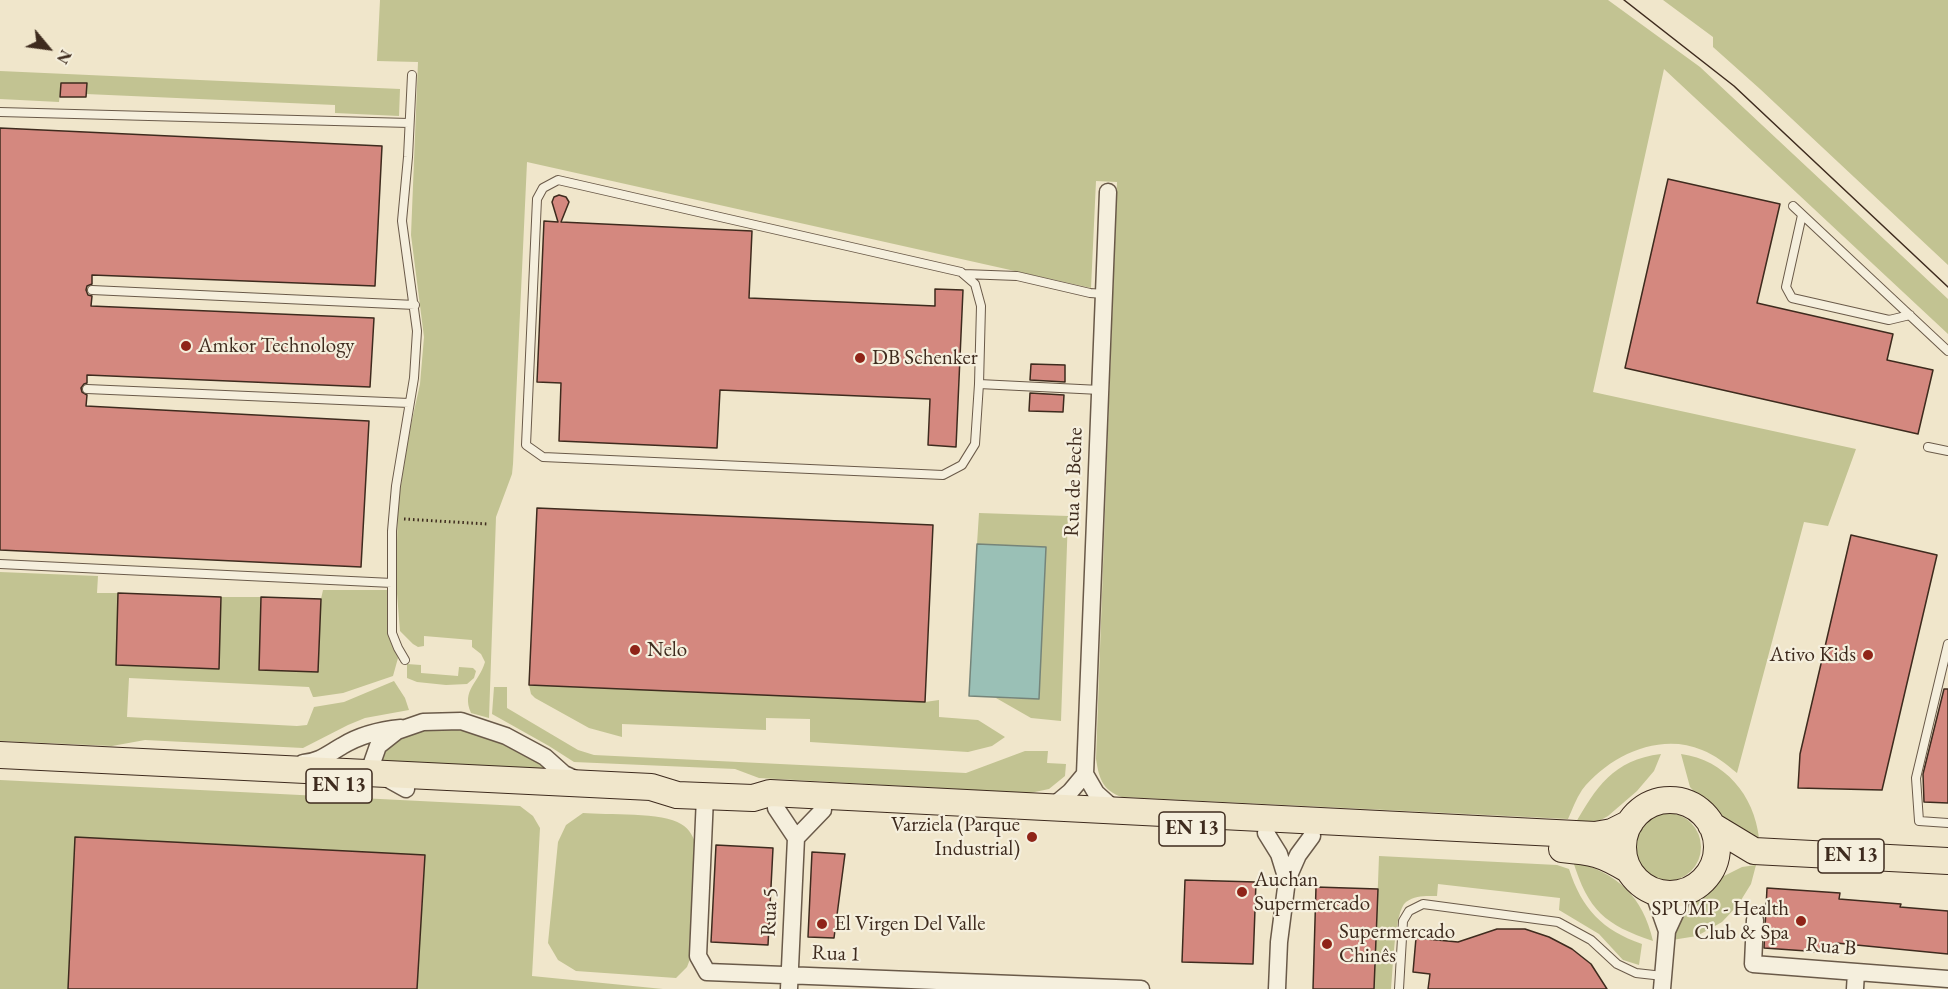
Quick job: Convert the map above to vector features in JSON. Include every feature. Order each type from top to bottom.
[{"type":"main road","name":"EN 13","points":[[0,755],[651,787],[677,795],[823,810],[1593,852],[1629,870],[1639,882],[1653,891]]},
{"type":"main road","name":"EN 13","points":[[0,770],[652,803],[677,795]]},
{"type":"main road","name":"EN 13","points":[[764,803],[770,794],[1595,835],[1612,832],[1630,823],[1641,810],[1655,802],[1671,800],[1687,803],[1701,812],[1711,825],[1754,850],[1948,861]]},
{"type":"main road","points":[[1629,870],[1624,858],[1623,846],[1630,823]]},
{"type":"main road","points":[[1710,872],[1716,856],[1716,840],[1711,825]]},
{"type":"main road","points":[[1312,836],[1318,831],[1328,830],[1439,828]]},
{"type":"main road","name":"EN 13","points":[[1685,892],[1695,887],[1710,872],[1754,850]]},
{"type":"main road","points":[[1653,891],[1669,894],[1685,892]]},
{"type":"street","name":"Rua de Beche","points":[[1085,774],[1108,192]]},
{"type":"street","points":[[406,789],[379,774],[372,763],[378,746],[397,730],[423,722],[461,722],[506,736],[545,758],[564,774],[586,784]]},
{"type":"street","points":[[282,769],[319,760],[343,745],[381,730],[405,727]]},
{"type":"street","points":[[1052,807],[1070,792],[1085,774],[1096,793],[1114,810]]},
{"type":"street","name":"Rua 1","points":[[705,797],[698,956],[706,981],[1141,989]]},
{"type":"street","points":[[764,803],[796,838],[823,810]]},
{"type":"street","points":[[1266,833],[1279,854],[1287,880]]},
{"type":"street","points":[[1276,989],[1287,880],[1298,855],[1312,836]]},
{"type":"street","name":"Rua 5","points":[[789,982],[796,838]]},
{"type":"street","points":[[1653,891],[1667,932]]},
{"type":"street","points":[[1662,983],[1667,932],[1685,892]]},
{"type":"street","name":"Rua B","points":[[1755,920],[1754,964],[1856,981],[1948,979]]},
{"type":"lane","points":[[405,660],[392,633],[392,583],[396,486],[416,357],[417,331],[402,221],[411,75]]},
{"type":"lane","points":[[0,112],[409,123]]},
{"type":"lane","points":[[964,274],[975,284],[981,306],[975,444],[962,465],[943,475],[543,457],[526,445],[537,199],[543,188],[558,180],[964,274],[1017,276],[1090,293],[1104,294]]},
{"type":"lane","points":[[1793,206],[1948,351]]},
{"type":"lane","points":[[1802,215],[1786,287],[1792,298],[1889,320],[1910,315]]},
{"type":"lane","points":[[92,290],[415,305]]},
{"type":"lane","points":[[979,384],[1100,390]]},
{"type":"lane","points":[[87,389],[409,403]]},
{"type":"lane","points":[[1928,447],[1948,452]]},
{"type":"lane","points":[[0,564],[392,583]]},
{"type":"lane","points":[[1948,644],[1916,778],[1919,822],[1948,823]]},
{"type":"lane","points":[[1399,989],[1403,921],[1409,911],[1423,904],[1558,922],[1591,940],[1617,964],[1662,983]]},
{"type":"path","points":[[393,518],[487,524]]},
{"type":"green space","points":[[380,0],[1608,0],[1700,67],[1948,299],[1948,334],[1664,69],[1593,392],[1856,449],[1828,526],[1804,522],[1737,773],[1716,757],[1686,745],[1669,744],[1636,750],[1606,767],[1593,778],[1580,793],[1568,819],[1122,797],[1110,791],[1103,783],[1096,759],[1117,182],[1096,181],[1091,288],[527,162],[513,464],[512,474],[496,517],[489,718],[471,713],[468,705],[469,692],[485,662],[481,654],[472,647],[472,640],[424,636],[424,646],[418,647],[400,631],[396,581],[398,503],[420,384],[424,337],[411,235],[418,62],[377,61]]},
{"type":"green space","points":[[1663,0],[1948,0],[1948,265],[1713,47],[1713,37]]},
{"type":"green space","points":[[0,71],[400,89],[399,116],[335,113],[335,105],[86,94],[86,83],[61,83],[59,102],[0,99]]},
{"type":"green space","points":[[979,513],[1068,516],[1061,721],[1031,718],[996,698],[1039,699],[1046,547],[977,544]]},
{"type":"green space","points":[[0,572],[98,576],[97,593],[118,593],[116,665],[218,668],[221,597],[261,597],[259,670],[318,672],[323,590],[388,590],[389,638],[398,658],[393,676],[343,693],[315,697],[309,687],[129,678],[127,717],[307,725],[314,707],[344,702],[394,681],[405,698],[409,710],[365,718],[303,748],[145,740],[112,746],[0,741]]},
{"type":"green space","points":[[407,664],[421,665],[421,673],[458,676],[459,667],[473,668],[476,671],[474,678],[467,684],[446,685],[417,682],[407,678]]},
{"type":"green space","points":[[529,685],[925,702],[939,700],[939,717],[978,720],[1005,737],[992,746],[968,752],[810,742],[810,719],[766,718],[766,730],[622,724],[622,737],[589,728],[535,698],[531,694]]},
{"type":"green space","points":[[494,687],[507,687],[507,708],[578,750],[594,755],[966,773],[1025,751],[1048,751],[1047,763],[1066,764],[1065,776],[1049,789],[1030,793],[759,778],[735,769],[574,762],[492,714]]},
{"type":"green space","points":[[427,727],[461,730],[510,745],[539,763],[552,775],[387,770],[381,760],[388,747]]},
{"type":"green space","points":[[1661,754],[1654,771],[1637,791],[1608,816],[1588,827],[1574,826],[1590,799],[1618,769],[1644,757]]},
{"type":"green space","points":[[1681,754],[1711,764],[1735,782],[1751,808],[1759,838],[1712,811],[1690,787]]},
{"type":"green space","points":[[0,780],[520,806],[533,816],[540,828],[532,976],[663,989],[0,989]]},
{"type":"green space","points":[[583,813],[634,815],[673,820],[687,828],[693,836],[697,846],[692,954],[687,967],[676,978],[576,971],[558,960],[548,943],[558,842],[566,825]]},
{"type":"green space","points":[[1667,813],[1680,816],[1691,823],[1698,834],[1701,847],[1698,860],[1691,871],[1680,878],[1667,881],[1654,878],[1643,871],[1636,860],[1633,847],[1636,834],[1643,823],[1654,816]]},
{"type":"green space","points":[[1379,856],[1557,865],[1569,869],[1580,896],[1595,916],[1616,932],[1642,944],[1639,965],[1623,960],[1599,934],[1559,910],[1560,898],[1438,884],[1437,896],[1413,898],[1402,908],[1393,956],[1391,989],[1374,989]]},
{"type":"green space","points":[[1573,861],[1603,872],[1626,889],[1642,911],[1653,941],[1622,929],[1592,904]]},
{"type":"green space","points":[[1756,865],[1751,884],[1738,905],[1722,922],[1697,936],[1672,940],[1687,906],[1722,877],[1742,867]]},
{"type":"water","points":[[977,544],[1046,547],[1039,699],[969,696]]},
{"type":"building","points":[[61,83],[87,83],[86,97],[60,97]]},
{"type":"building","name":"Amkor Technology","points":[[0,128],[382,146],[375,286],[92,275],[92,284],[87,286],[86,290],[88,295],[92,296],[91,306],[374,318],[370,387],[87,375],[87,383],[81,388],[82,392],[87,395],[86,406],[369,421],[361,567],[0,550]]},
{"type":"building","points":[[1668,179],[1780,204],[1757,303],[1893,334],[1887,360],[1933,370],[1918,434],[1625,368]]},
{"type":"building","points":[[559,195],[566,197],[569,202],[561,222],[752,231],[749,298],[935,306],[935,289],[963,290],[956,447],[928,445],[930,399],[720,390],[717,448],[559,441],[561,383],[537,382],[544,221],[558,222],[552,202],[554,197]]},
{"type":"building","points":[[1031,364],[1065,365],[1065,382],[1030,380]]},
{"type":"building","points":[[1030,393],[1064,395],[1063,412],[1029,411]]},
{"type":"building","points":[[537,508],[933,525],[925,702],[529,685]]},
{"type":"building","name":"Ativo Kids","points":[[1851,535],[1937,555],[1882,790],[1798,788],[1800,754]]},
{"type":"building","points":[[118,593],[221,597],[219,669],[116,665]]},
{"type":"building","points":[[261,597],[321,599],[318,672],[259,670]]},
{"type":"building","points":[[1944,689],[1948,689],[1948,803],[1924,802],[1923,774]]},
{"type":"building","points":[[75,837],[425,855],[417,989],[68,989]]},
{"type":"building","points":[[716,845],[773,848],[768,945],[711,942]]},
{"type":"building","points":[[812,852],[845,854],[834,938],[808,937]]},
{"type":"building","points":[[1185,880],[1256,882],[1253,964],[1182,962]]},
{"type":"building","points":[[1316,887],[1378,889],[1374,989],[1313,989]]},
{"type":"building","points":[[1767,888],[1840,893],[1839,899],[1901,904],[1900,907],[1948,911],[1948,954],[1836,943],[1835,953],[1764,948]]},
{"type":"building","points":[[1497,929],[1525,929],[1549,937],[1572,949],[1591,964],[1607,989],[1428,989],[1430,974],[1413,972],[1416,938],[1458,942]]},
{"type":"tram line","points":[[1624,0],[1734,86],[1948,287]]},
{"type":"place","name":"Amkor Technology","points":[[186,346]]},
{"type":"place","name":"DB Schenker","points":[[860,358]]},
{"type":"place","name":"Nelo","points":[[635,650]]},
{"type":"place","name":"Ativo Kids","points":[[1868,655]]},
{"type":"place","name":"Varziela (Parque Industrial)","points":[[1032,837]]},
{"type":"place","name":"Auchan Supermercado","points":[[1242,892]]},
{"type":"place","name":"SPUMP - Health Club & Spa","points":[[1801,921]]},
{"type":"place","name":"El Virgen Del Valle","points":[[822,924]]},
{"type":"place","name":"Supermercado Chinês","points":[[1327,944]]}]
